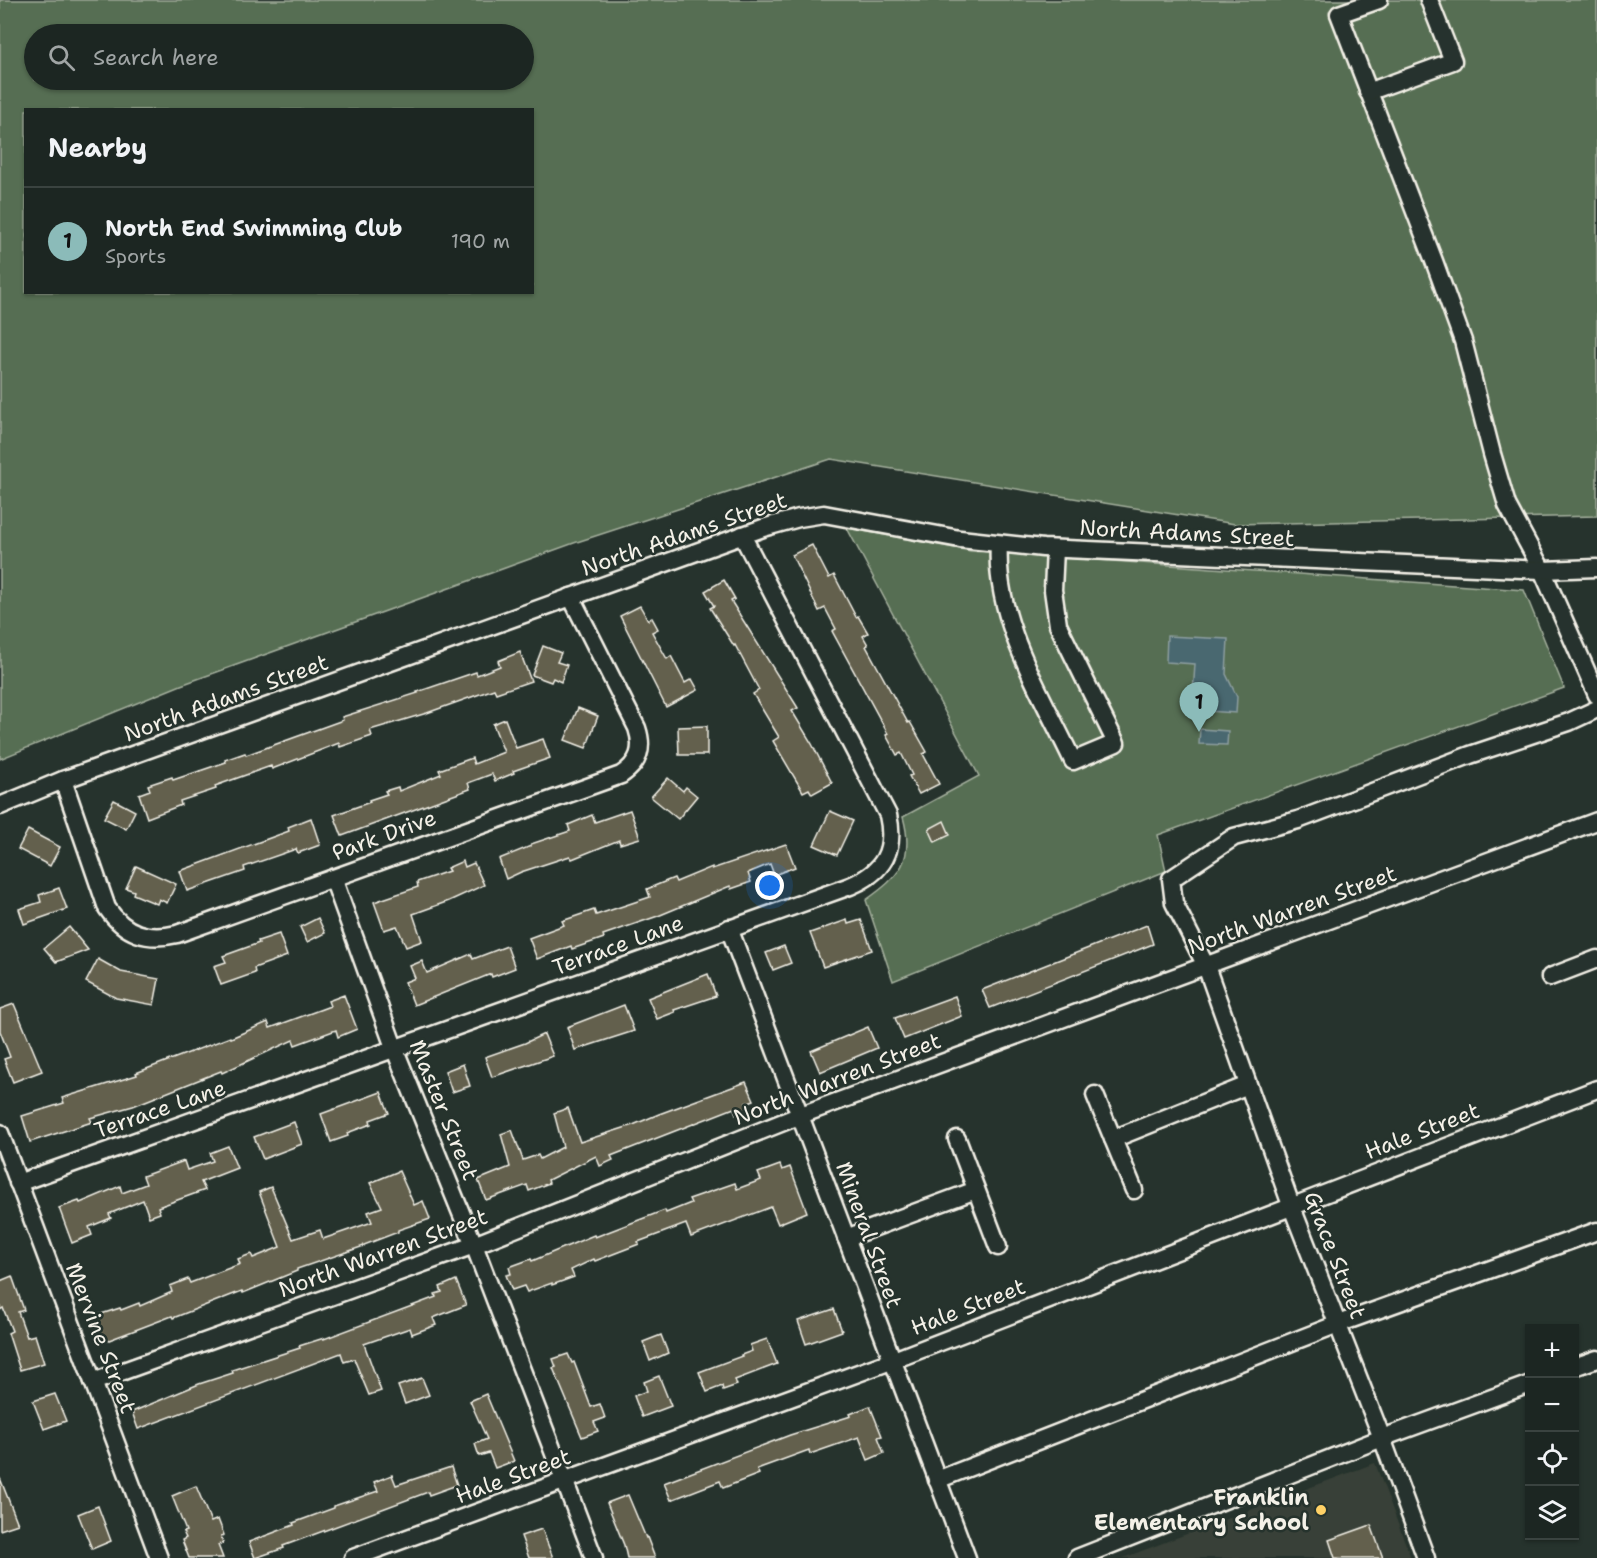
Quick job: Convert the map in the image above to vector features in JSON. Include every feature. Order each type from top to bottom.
[{"type":"street","points":[[1378,0],[1336,7],[1463,341],[1507,505],[1542,570],[1597,695]]},
{"type":"street","points":[[1368,92],[1453,61],[1429,0]]},
{"type":"street","name":"North Adams Street","points":[[0,806],[63,780],[742,535],[799,518],[824,514],[999,545],[1055,549],[1542,570],[1597,568]]},
{"type":"street","name":"Terrace Lane","points":[[18,1183],[395,1050],[866,879],[885,859],[891,829],[888,815],[742,535]]},
{"type":"street","points":[[999,545],[998,561],[1005,610],[1030,670],[1073,761],[1116,743],[1058,625],[1053,590],[1055,549]]},
{"type":"street","name":"Park Drive","points":[[63,780],[107,908],[119,923],[136,933],[160,938],[177,934],[621,775],[631,768],[641,750],[637,728],[571,597]]},
{"type":"street","name":"Grace Street","points":[[1426,1558],[1291,1205],[1206,966],[1174,903],[1171,879],[1234,837],[1298,820],[1470,755],[1569,722],[1597,709]]},
{"type":"street","name":"North Warren Street","points":[[93,1382],[474,1245],[801,1115],[1597,820]]},
{"type":"street","name":"Master Street","points":[[333,878],[395,1050],[474,1245],[594,1558]]},
{"type":"street","name":"Mineral Street","points":[[729,928],[967,1558]]},
{"type":"street","points":[[1550,977],[1597,959]]},
{"type":"street","points":[[1113,1139],[1248,1085]]},
{"type":"street","name":"Hale Street","points":[[352,1558],[891,1361],[1597,1089]]},
{"type":"street","points":[[1095,1095],[1134,1190]]},
{"type":"street","name":"Mervine Street","points":[[0,1133],[159,1558]]},
{"type":"street","points":[[957,1139],[998,1247]]},
{"type":"street","points":[[846,1238],[976,1190]]},
{"type":"street","points":[[937,1480],[1338,1324],[1597,1230]]},
{"type":"street","points":[[1579,1366],[1597,1359]]},
{"type":"street","points":[[1077,1558],[1382,1438],[1525,1386]]},
{"type":"shaded area","name":"Franklin Elementary School","points":[[1375,1463],[1411,1558],[1123,1558]]},
{"type":"green space","points":[[0,0],[1597,0],[1597,516],[1235,524],[831,459],[574,543],[181,685],[0,759]]},
{"type":"green space","points":[[847,528],[971,551],[1524,590],[1564,688],[1158,835],[1166,871],[893,981],[866,900],[888,883],[902,866],[907,845],[903,817],[979,776]]},
{"type":"water","points":[[1167,636],[1228,639],[1226,674],[1237,697],[1236,713],[1192,710],[1195,664],[1166,662]]},
{"type":"water","points":[[1200,729],[1228,731],[1227,745],[1199,744]]},
{"type":"building","points":[[812,545],[829,578],[834,575],[856,617],[858,616],[868,633],[863,636],[868,645],[866,646],[908,723],[910,722],[927,752],[923,754],[939,784],[919,794],[909,776],[912,775],[901,753],[897,755],[832,631],[836,629],[825,608],[819,611],[792,555]]},
{"type":"building","points":[[724,580],[735,599],[731,601],[798,708],[792,711],[832,783],[812,794],[809,789],[803,792],[773,741],[779,737],[753,694],[759,690],[735,645],[710,608],[714,606],[705,591]]},
{"type":"building","points":[[640,606],[648,620],[652,618],[658,629],[652,632],[667,659],[671,656],[685,683],[692,679],[698,690],[666,707],[620,616]]},
{"type":"building","points":[[543,646],[561,653],[557,662],[567,665],[561,682],[553,678],[551,682],[532,675]]},
{"type":"building","points":[[520,652],[531,681],[496,693],[494,689],[370,730],[372,736],[340,747],[339,743],[272,769],[271,766],[215,786],[216,789],[180,801],[181,805],[147,818],[139,794],[150,790],[148,785],[172,777],[173,780],[343,720],[342,717],[476,672],[477,675],[500,666],[498,661]]},
{"type":"building","points":[[578,708],[598,716],[586,748],[565,740]]},
{"type":"building","points":[[505,719],[516,748],[543,739],[550,758],[513,771],[514,773],[495,781],[492,774],[468,783],[470,789],[342,836],[334,815],[387,794],[385,791],[398,787],[399,791],[441,774],[439,770],[472,758],[474,764],[504,752],[493,724]]},
{"type":"building","points":[[707,726],[707,755],[679,755],[678,727]]},
{"type":"building","points":[[668,778],[683,791],[686,787],[697,796],[678,819],[651,797]]},
{"type":"building","points":[[114,800],[135,811],[126,829],[104,818]]},
{"type":"building","points":[[630,810],[640,838],[620,844],[619,840],[572,859],[570,856],[506,879],[499,859],[531,846],[531,844],[570,831],[568,825],[592,815],[595,822]]},
{"type":"building","points":[[830,811],[853,821],[837,855],[814,845]]},
{"type":"building","points":[[311,818],[320,845],[298,853],[296,849],[244,867],[245,871],[187,891],[180,871],[289,831],[288,827]]},
{"type":"building","points":[[944,821],[950,835],[935,842],[929,829]]},
{"type":"building","points":[[28,830],[60,847],[50,866],[18,849]]},
{"type":"building","points":[[786,844],[795,867],[774,875],[770,864],[748,873],[751,882],[731,889],[730,886],[658,916],[603,935],[604,938],[572,949],[571,946],[537,959],[529,938],[564,925],[562,921],[594,910],[596,915],[650,897],[647,889],[674,878],[676,882],[712,867],[712,869]]},
{"type":"building","points":[[463,861],[465,867],[474,863],[484,885],[413,914],[422,941],[406,947],[397,926],[384,930],[374,902],[418,887],[417,882],[449,871],[447,868]]},
{"type":"building","points":[[136,866],[176,884],[167,903],[159,899],[157,904],[133,894],[134,891],[126,888]]},
{"type":"building","points":[[59,888],[67,909],[24,924],[19,909],[41,902],[39,895]]},
{"type":"building","points":[[318,918],[325,933],[307,942],[300,927]]},
{"type":"building","points":[[847,920],[848,924],[861,920],[872,950],[823,967],[810,933]]},
{"type":"building","points":[[1147,925],[1153,944],[990,1008],[982,990]]},
{"type":"building","points":[[69,927],[88,950],[56,962],[44,948]]},
{"type":"building","points":[[279,934],[287,956],[254,968],[255,973],[221,985],[214,966],[226,962],[223,956]]},
{"type":"building","points":[[507,946],[515,968],[492,977],[491,974],[414,1005],[405,982],[415,978],[410,966],[422,961],[427,973],[471,954],[473,959]]},
{"type":"building","points":[[784,946],[791,963],[773,970],[766,953]]},
{"type":"building","points":[[98,959],[121,972],[159,979],[154,1005],[116,998],[86,982]]},
{"type":"building","points":[[708,974],[716,996],[674,1010],[675,1012],[657,1019],[648,998]]},
{"type":"building","points":[[344,995],[357,1029],[338,1037],[336,1030],[295,1045],[293,1040],[222,1073],[221,1071],[133,1106],[90,1118],[92,1122],[30,1142],[22,1116],[64,1103],[62,1098],[137,1075],[136,1073],[268,1022],[270,1028],[330,1006],[328,1001]]},
{"type":"building","points":[[955,996],[962,1016],[904,1039],[895,1018]]},
{"type":"building","points":[[14,1004],[42,1071],[13,1082],[4,1059],[10,1057],[0,1031],[0,1009]]},
{"type":"building","points":[[624,1005],[634,1031],[575,1050],[567,1027]]},
{"type":"building","points":[[868,1027],[877,1048],[820,1072],[811,1051]]},
{"type":"building","points":[[544,1034],[553,1056],[492,1077],[485,1057]]},
{"type":"building","points":[[463,1064],[470,1086],[452,1092],[445,1071]]},
{"type":"building","points":[[746,1082],[754,1100],[746,1103],[748,1109],[736,1114],[734,1108],[611,1156],[613,1160],[600,1166],[596,1156],[548,1180],[549,1183],[529,1191],[527,1185],[486,1200],[478,1180],[510,1167],[501,1134],[512,1130],[523,1160],[538,1155],[540,1159],[563,1147],[554,1113],[568,1108],[580,1142],[633,1125]]},
{"type":"building","points":[[381,1092],[389,1113],[370,1120],[371,1124],[347,1133],[348,1136],[331,1142],[321,1114]]},
{"type":"building","points":[[294,1122],[302,1144],[263,1159],[254,1137]]},
{"type":"building","points":[[228,1146],[237,1168],[201,1182],[205,1190],[158,1207],[160,1213],[149,1217],[143,1200],[109,1214],[111,1218],[89,1227],[92,1235],[72,1243],[59,1208],[79,1201],[80,1203],[120,1186],[122,1193],[146,1184],[143,1176],[184,1161],[187,1170],[213,1161],[210,1153]]},
{"type":"building","points":[[780,1165],[782,1170],[790,1167],[807,1212],[778,1224],[771,1207],[691,1237],[686,1224],[595,1261],[594,1259],[571,1270],[574,1277],[527,1292],[524,1286],[512,1290],[506,1275],[511,1274],[509,1267],[531,1259],[532,1261],[594,1235],[595,1237],[665,1210],[666,1213],[691,1203],[689,1199],[735,1183],[737,1189],[761,1180],[758,1173]]},
{"type":"building","points":[[399,1171],[414,1205],[423,1201],[430,1219],[398,1230],[398,1232],[364,1246],[297,1269],[297,1271],[243,1293],[242,1291],[104,1342],[95,1316],[139,1303],[140,1306],[172,1292],[170,1286],[188,1279],[190,1283],[240,1264],[238,1259],[251,1254],[253,1258],[280,1247],[259,1192],[271,1187],[293,1239],[320,1230],[323,1239],[372,1222],[368,1212],[382,1207],[370,1183]]},
{"type":"building","points":[[12,1276],[24,1310],[18,1312],[27,1337],[35,1335],[44,1363],[20,1370],[8,1333],[12,1331],[3,1308],[0,1310],[0,1281]]},
{"type":"building","points":[[456,1280],[466,1305],[433,1318],[436,1325],[412,1334],[410,1328],[364,1344],[381,1391],[369,1395],[354,1359],[344,1362],[341,1353],[138,1429],[132,1412],[199,1384],[233,1373],[232,1370],[300,1348],[299,1346],[324,1339],[436,1297],[435,1294],[442,1292],[440,1287]]},
{"type":"building","points":[[834,1309],[842,1331],[806,1344],[798,1321]]},
{"type":"building","points":[[661,1335],[668,1353],[650,1361],[643,1342]]},
{"type":"building","points":[[767,1339],[777,1364],[735,1380],[737,1385],[723,1390],[722,1386],[707,1392],[699,1372],[742,1356],[752,1351],[750,1345]]},
{"type":"building","points":[[568,1354],[572,1363],[574,1362],[591,1407],[600,1404],[605,1418],[594,1422],[598,1431],[582,1437],[553,1368],[556,1367],[553,1359]]},
{"type":"building","points":[[659,1376],[671,1406],[642,1417],[634,1396],[647,1391],[644,1382]]},
{"type":"building","points":[[422,1378],[429,1395],[405,1404],[398,1386]]},
{"type":"building","points":[[55,1394],[66,1421],[44,1429],[33,1401]]},
{"type":"building","points":[[486,1394],[514,1461],[495,1468],[489,1453],[479,1456],[475,1444],[487,1439],[470,1401]]},
{"type":"building","points":[[870,1406],[882,1436],[878,1437],[884,1453],[868,1460],[859,1437],[810,1454],[809,1450],[757,1469],[759,1474],[723,1488],[720,1481],[671,1500],[664,1483],[790,1435],[851,1416],[850,1414]]},
{"type":"building","points":[[451,1467],[457,1485],[429,1495],[428,1492],[255,1558],[249,1542],[294,1525],[293,1523],[334,1508],[334,1506],[378,1491],[374,1482],[392,1475],[396,1485]]},
{"type":"building","points":[[0,1478],[18,1524],[0,1530]]},
{"type":"building","points":[[196,1486],[211,1522],[218,1519],[224,1535],[221,1536],[223,1543],[218,1545],[223,1558],[189,1558],[182,1540],[186,1538],[183,1532],[186,1531],[172,1496]]},
{"type":"building","points":[[628,1495],[655,1558],[627,1558],[607,1503]]},
{"type":"building","points":[[98,1506],[111,1541],[92,1549],[78,1514]]},
{"type":"building","name":"Franklin Elementary School","points":[[1371,1525],[1383,1558],[1335,1558],[1329,1540]]},
{"type":"building","points":[[542,1529],[553,1558],[529,1558],[521,1536]]},
{"type":"place","name":"North End Swimming Club","points":[[1199,732]]},
{"type":"place","name":"Franklin Elementary School","points":[[1321,1510]]}]
